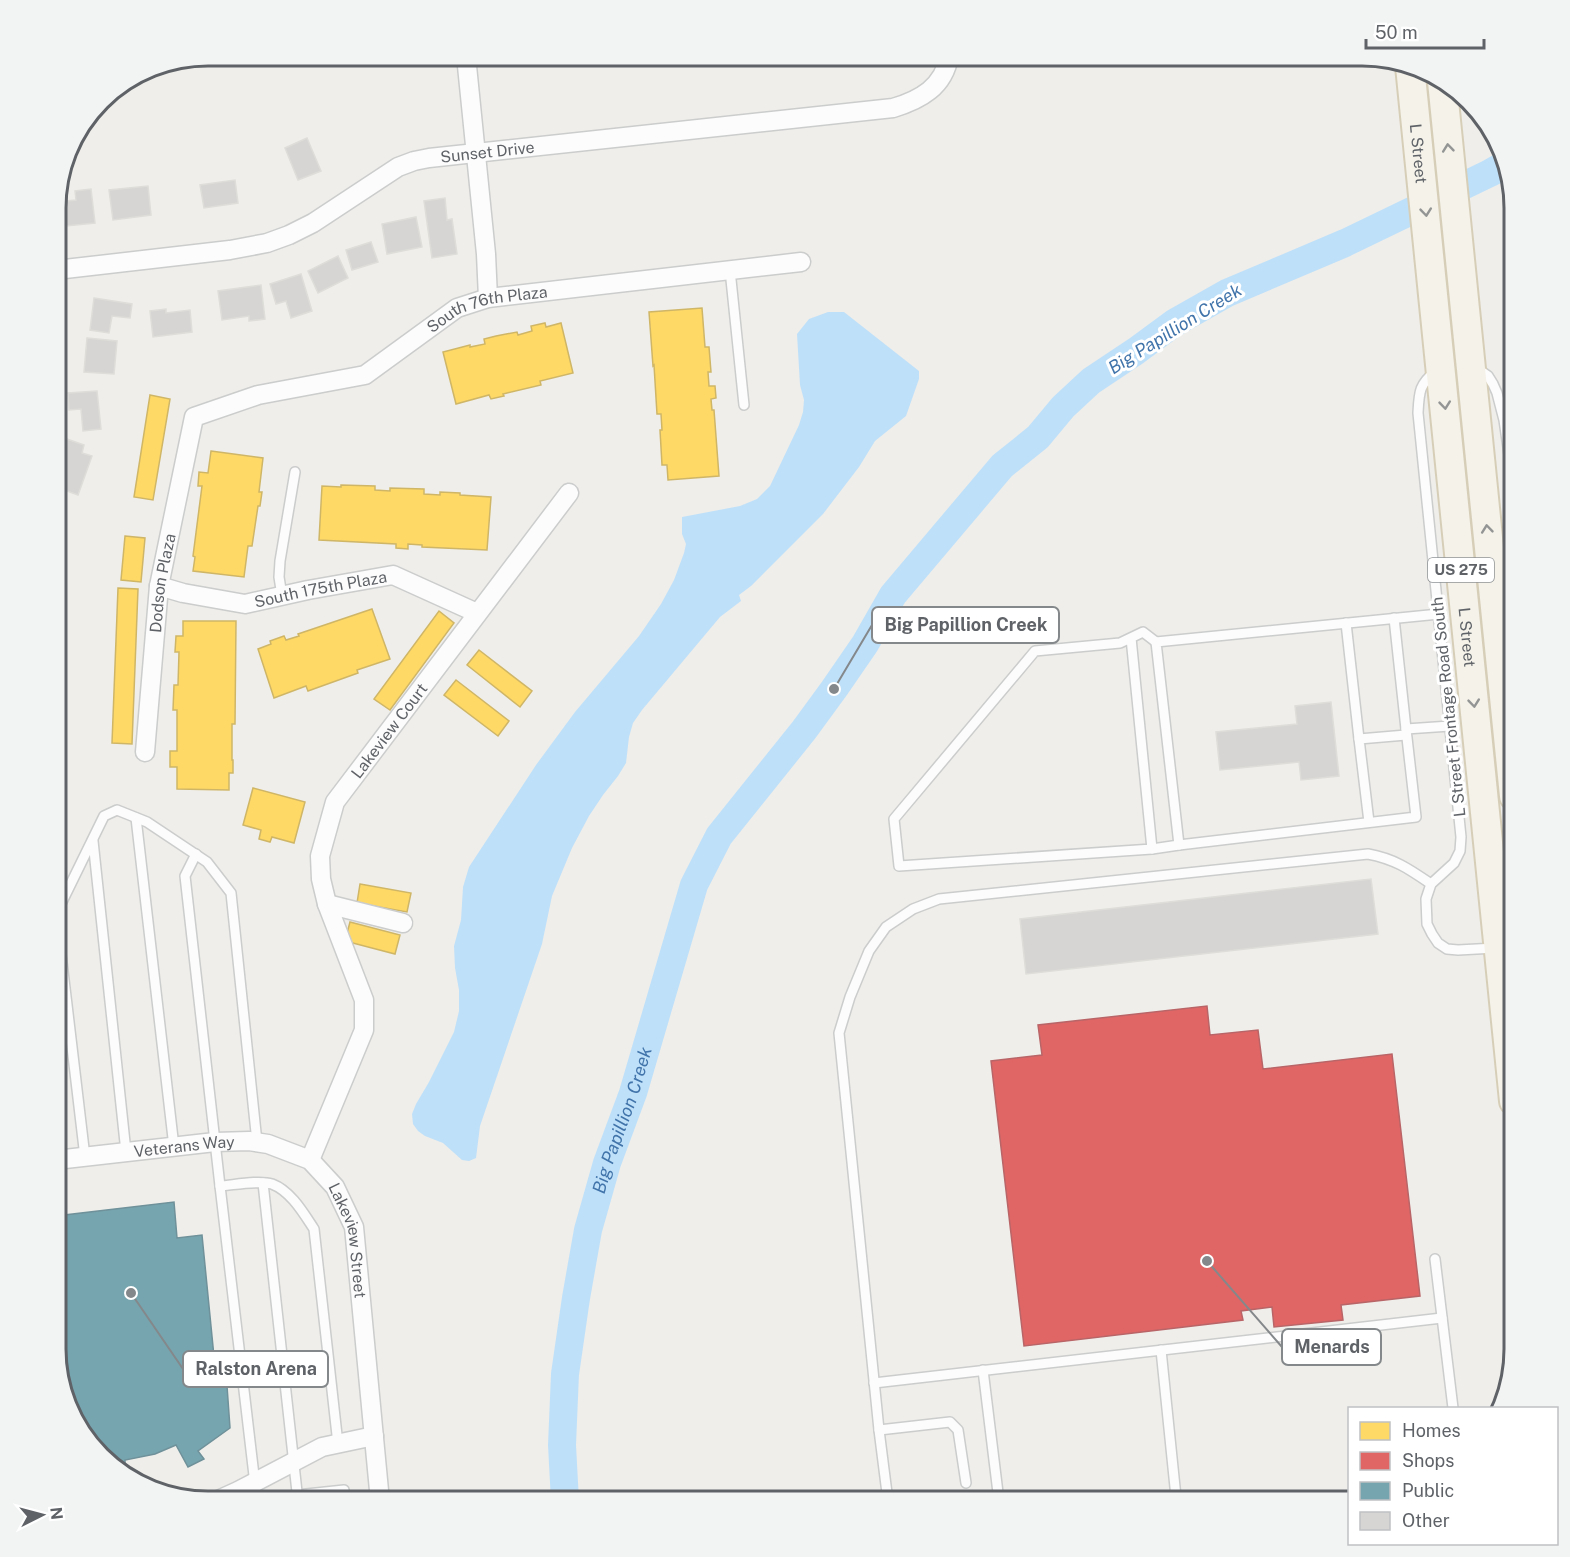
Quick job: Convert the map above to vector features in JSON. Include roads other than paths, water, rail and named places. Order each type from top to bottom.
[{"type":"main road","name":"L Street","points":[[1412,76],[1441,367],[1504,921]]},
{"type":"main road","name":"L Street","points":[[1443,91],[1504,690]]},
{"type":"street","points":[[467,66],[486,254],[488,298]]},
{"type":"street","name":"Sunset Drive","points":[[66,269],[230,250],[267,243],[290,235],[313,223],[398,168],[429,158],[892,108],[911,103],[926,94],[935,85],[946,66]]},
{"type":"street","name":"South 76th Plaza","points":[[194,417],[258,395],[365,375],[457,308],[488,298],[801,262]]},
{"type":"street","name":"Dodson Plaza","points":[[145,752],[159,586],[194,417]]},
{"type":"street","name":"Lakeview Court","points":[[310,1160],[363,1030],[364,1000],[327,904],[321,879],[320,856],[335,802],[569,492]]},
{"type":"street","name":"South 175th Plaza","points":[[159,586],[183,593],[245,604],[393,575],[477,613]]},
{"type":"street","points":[[327,904],[403,923]]},
{"type":"street","name":"Veterans Way","points":[[66,1159],[215,1142],[257,1142],[310,1160]]},
{"type":"street","name":"Lakeview Street","points":[[310,1160],[335,1187],[354,1227],[379,1491]]},
{"type":"street","points":[[237,1491],[322,1447],[374,1436]]},
{"type":"lane","points":[[730,270],[744,405]]},
{"type":"lane","points":[[1470,363],[1488,376],[1493,384],[1504,426]]},
{"type":"lane","name":"L Street Frontage Road South","points":[[1431,884],[1454,863],[1460,851],[1461,837],[1418,413],[1421,386],[1441,367]]},
{"type":"lane","points":[[282,596],[279,577],[280,561],[295,472]]},
{"type":"lane","points":[[1394,618],[1416,816],[1152,849],[899,866],[894,819],[1035,651],[1120,643],[1143,633],[1156,642],[1394,618],[1439,614]]},
{"type":"lane","points":[[1346,623],[1369,822]]},
{"type":"lane","points":[[1131,638],[1152,849]]},
{"type":"lane","points":[[1156,642],[1179,845]]},
{"type":"lane","points":[[1359,740],[1450,726]]},
{"type":"lane","points":[[66,893],[104,816],[117,810],[147,822],[207,861],[231,893],[257,1142]]},
{"type":"lane","points":[[136,818],[174,1147]]},
{"type":"lane","points":[[93,840],[126,1152]]},
{"type":"lane","points":[[196,854],[185,876],[256,1491]]},
{"type":"lane","points":[[887,1491],[839,1033],[850,997],[869,951],[886,927],[913,909],[939,899],[1368,854],[1386,857],[1407,867],[1431,884],[1425,910],[1427,924],[1438,944],[1447,949],[1458,950],[1504,947]]},
{"type":"lane","points":[[66,997],[85,1157]]},
{"type":"lane","points":[[220,1186],[263,1183],[273,1185],[295,1200],[314,1229],[338,1444]]},
{"type":"lane","points":[[263,1183],[297,1491]]},
{"type":"lane","points":[[1435,1259],[1453,1407]]},
{"type":"lane","points":[[874,1383],[1442,1318]]},
{"type":"lane","points":[[1161,1350],[1175,1491]]},
{"type":"lane","points":[[982,1370],[996,1491]]},
{"type":"lane","points":[[879,1430],[950,1422],[958,1430],[966,1483]]},
{"type":"water","points":[[828,312],[844,312],[919,371],[919,379],[906,416],[875,441],[859,467],[823,514],[751,586],[739,595],[741,601],[720,617],[633,723],[626,763],[589,816],[572,848],[552,896],[542,944],[480,1126],[476,1158],[469,1161],[462,1160],[443,1143],[418,1131],[413,1124],[412,1114],[454,1032],[459,1011],[454,946],[461,920],[463,887],[469,867],[536,765],[575,712],[639,636],[661,604],[674,580],[684,553],[686,544],[682,534],[682,517],[740,506],[757,499],[770,486],[803,412],[804,400],[800,385],[797,334],[809,319]]},
{"type":"waterway","name":"Big Papillion Creek","points":[[564,1491],[562,1445],[565,1374],[588,1230],[607,1163],[633,1093],[694,885],[719,836],[834,689],[865,644],[893,595],[1002,466],[1038,437],[1063,407],[1091,381],[1174,323],[1227,293],[1345,243],[1498,169]]},
{"type":"place","name":"Big Papillion Creek","points":[[834,689]]},
{"type":"place","name":"Menards","points":[[1207,1261]]},
{"type":"place","name":"Ralston Arena","points":[[131,1293]]}]
